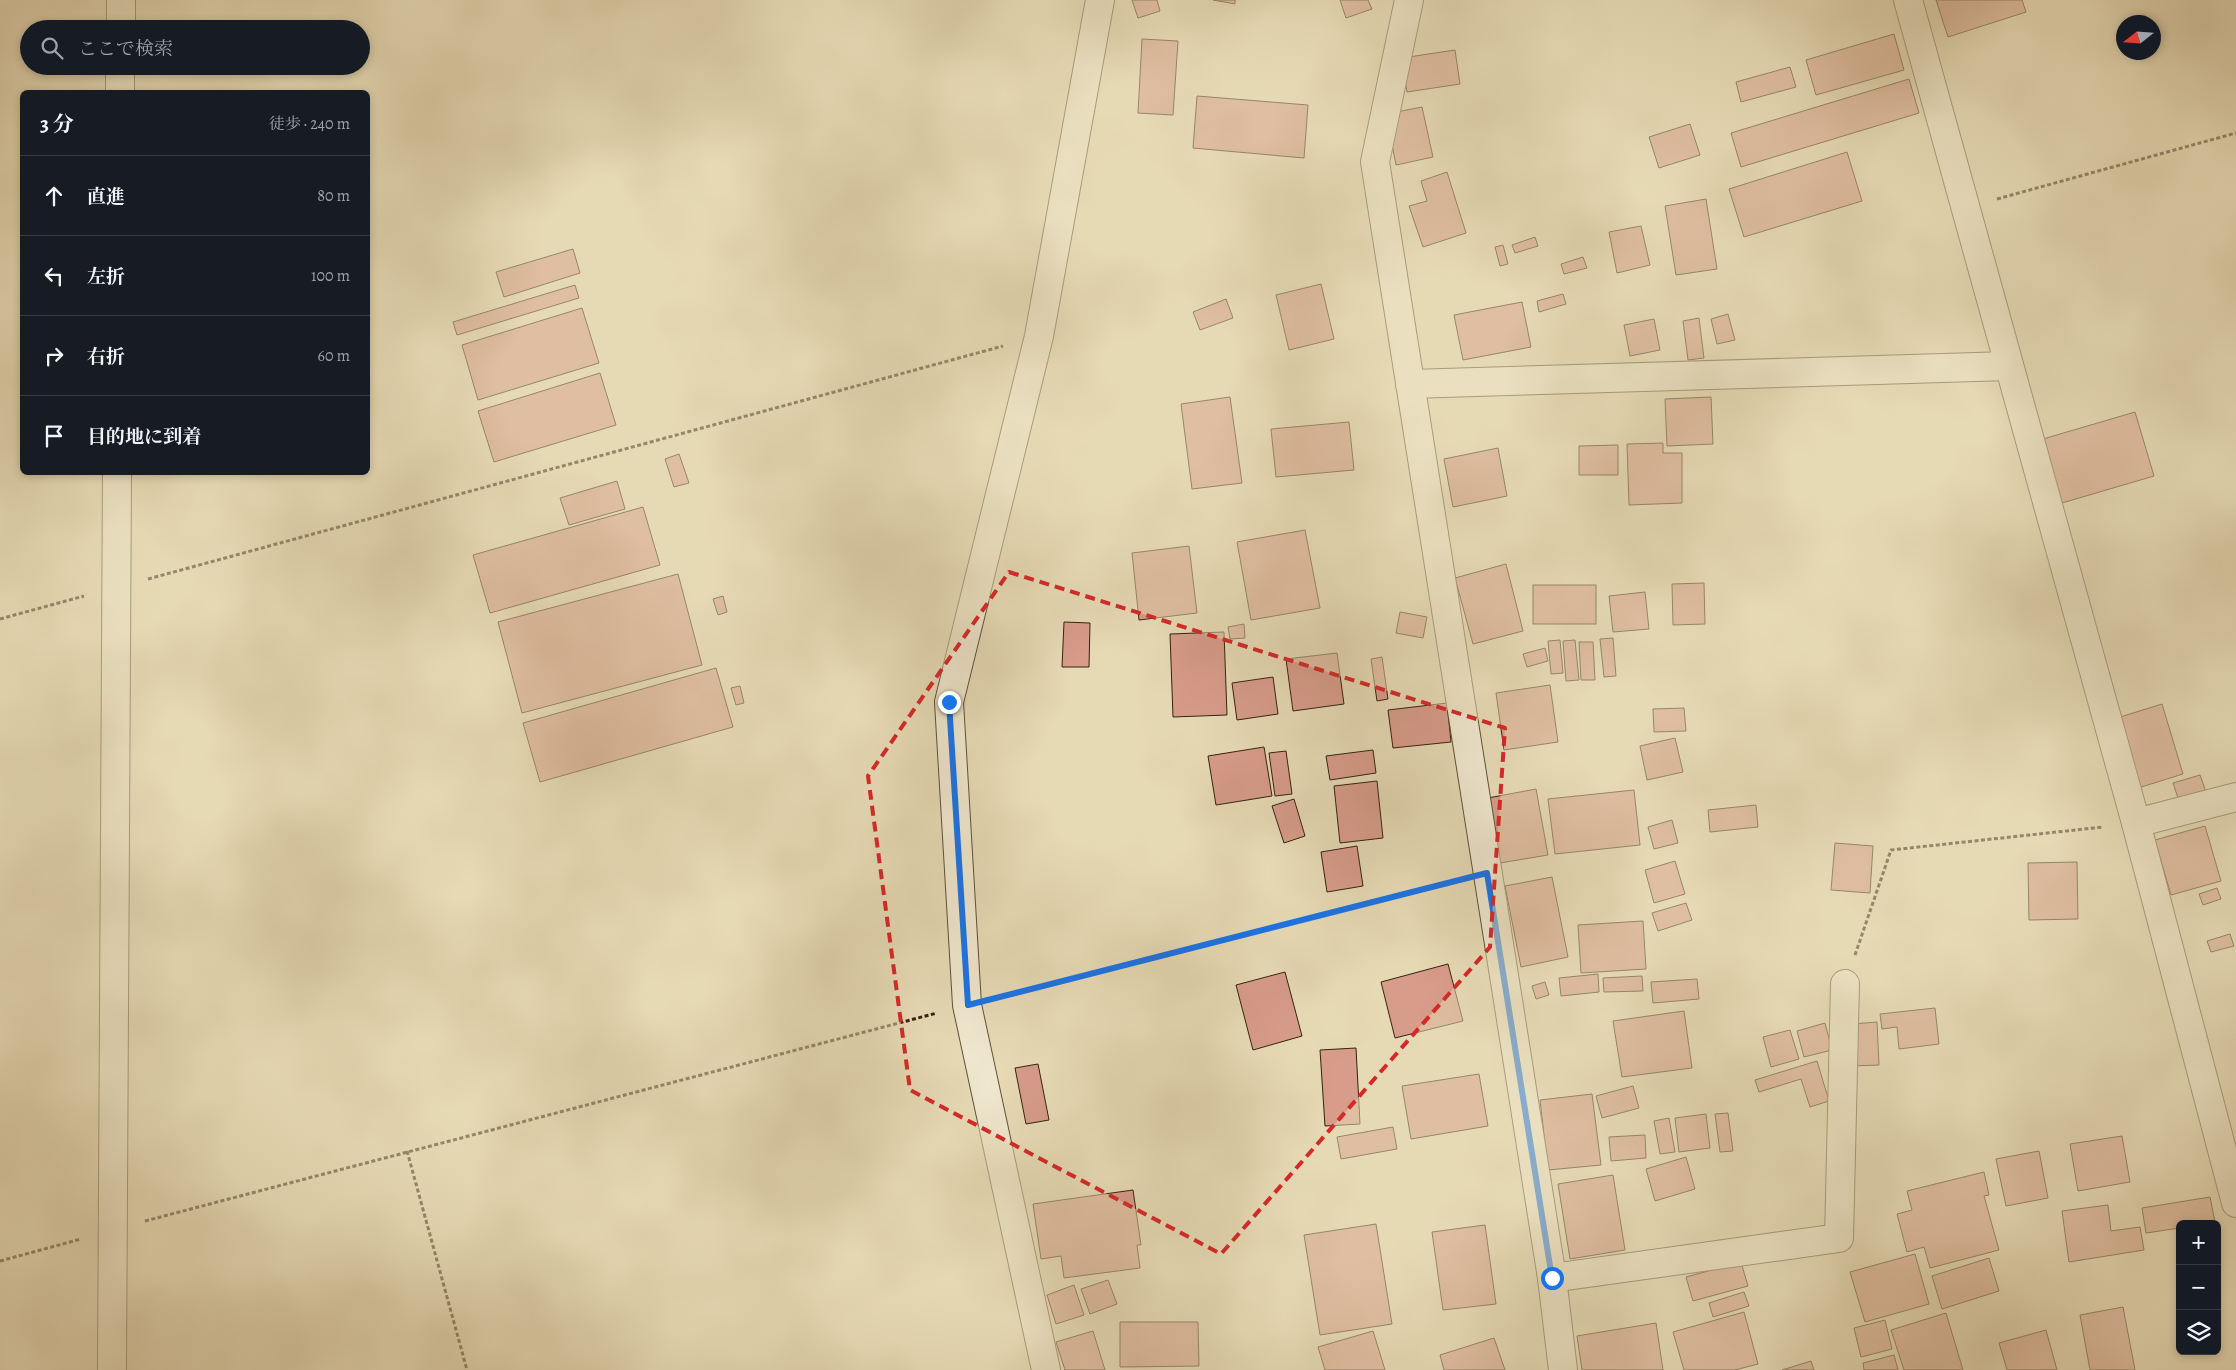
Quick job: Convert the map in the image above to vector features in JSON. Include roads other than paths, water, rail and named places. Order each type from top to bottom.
[{"type":"street","points":[[121,0],[121,20]]},
{"type":"street","points":[[1046,1370],[968,1005],[949,702],[1039,336],[1100,0]]},
{"type":"street","points":[[1409,0],[1375,162],[1552,1278],[1563,1370]]},
{"type":"street","points":[[1908,0],[2136,823],[2236,1203]]},
{"type":"street","points":[[120,75],[120,90]]},
{"type":"street","points":[[1410,384],[2009,366]]},
{"type":"street","points":[[112,1370],[117,475]]},
{"type":"street","points":[[2136,823],[2236,797]]},
{"type":"street","points":[[1552,1278],[1839,1238],[1845,984]]}]
